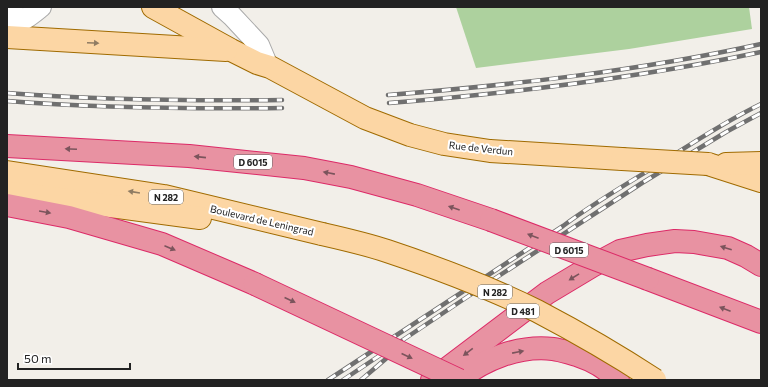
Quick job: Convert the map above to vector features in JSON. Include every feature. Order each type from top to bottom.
[{"type":"highway","name":"D 6015","points":[[7,146],[189,156],[304,168],[351,177],[417,195],[491,220],[761,322]]},
{"type":"highway","points":[[7,205],[69,217],[162,244],[254,284],[459,380],[470,371],[488,361],[508,354],[535,349],[551,349],[590,360],[613,374],[618,380]]},
{"type":"highway","name":"D 481","points":[[432,380],[547,293],[620,251],[647,244],[674,241],[694,242],[728,248],[761,265]]},
{"type":"main road","name":"Rue de Verdun","points":[[153,7],[231,50],[258,63],[268,65]]},
{"type":"main road","name":"Rue de Verdun","points":[[182,7],[249,49],[268,65],[365,118],[410,135],[444,144],[490,151],[708,164],[761,163]]},
{"type":"main road","points":[[7,37],[231,50]]},
{"type":"main road","name":"Rue de Verdun","points":[[708,164],[761,181]]},
{"type":"main road","name":"Boulevard de Leningrad","points":[[7,172],[164,196],[322,234]]},
{"type":"main road","name":"Boulevard de Leningrad","points":[[7,193],[322,234]]},
{"type":"main road","name":"N 282","points":[[322,234],[386,250],[485,287],[572,330],[618,356],[655,380]]},
{"type":"street","points":[[7,10],[13,7]]},
{"type":"street","points":[[7,25],[22,21],[41,7]]},
{"type":"street","points":[[222,7],[259,45],[268,65]]},
{"type":"green space","points":[[456,7],[749,7],[752,29],[629,49],[476,68]]},
{"type":"railway","points":[[388,95],[482,87],[575,76],[715,54],[761,44]]},
{"type":"railway","points":[[389,103],[576,84],[669,70],[761,52]]},
{"type":"railway","points":[[7,93],[144,100],[282,100]]},
{"type":"railway","points":[[7,101],[144,108],[282,108]]},
{"type":"railway","points":[[328,380],[611,193],[735,117],[761,104]]},
{"type":"railway","points":[[343,380],[491,281],[642,183],[726,132],[761,113]]},
{"type":"railway","points":[[361,380],[395,351]]}]
